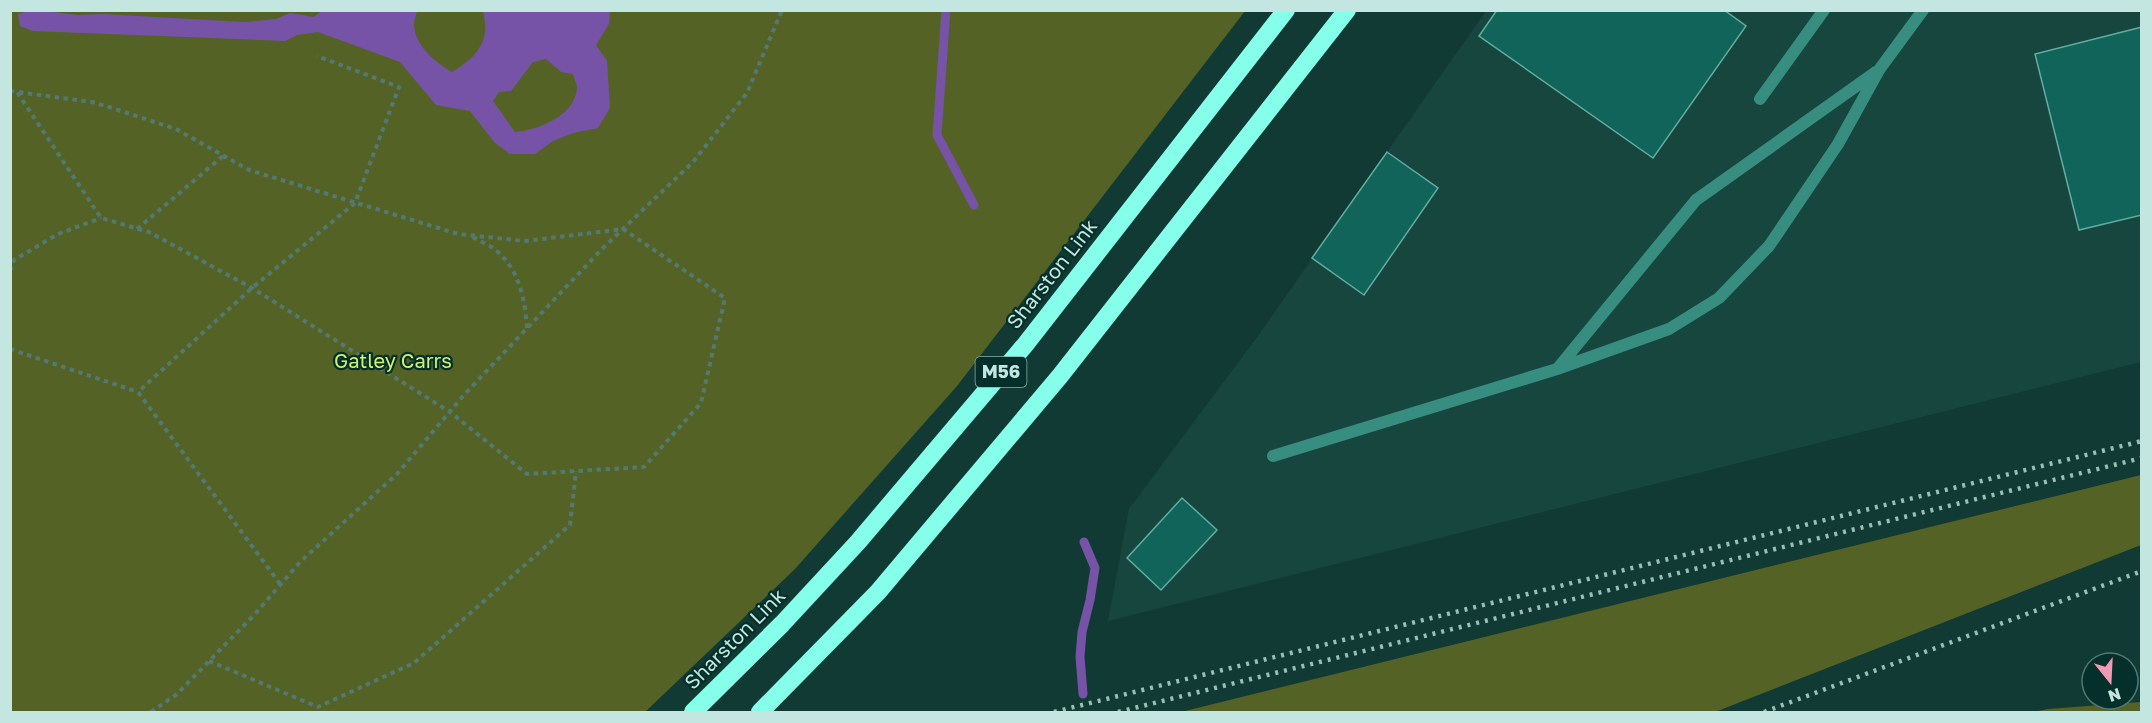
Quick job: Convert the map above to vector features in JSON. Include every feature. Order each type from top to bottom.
[{"type":"highway","name":"Sharston Link","points":[[693,712],[782,624],[858,542],[1024,345],[1286,10]]},
{"type":"highway","name":"M56","points":[[760,712],[878,592],[1060,376],[1347,10]]},
{"type":"lane","points":[[1761,99],[1824,10]]},
{"type":"lane","points":[[1273,456],[1557,369],[1669,329],[1719,298],[1769,246],[1838,144],[1879,70],[1923,10]]},
{"type":"lane","points":[[1557,369],[1696,200],[1879,70]]},
{"type":"path","points":[[151,712],[177,694],[300,562],[398,473],[450,411],[527,328],[623,229],[693,162],[747,93],[782,10]]},
{"type":"path","points":[[138,392],[252,288],[355,203],[399,87],[317,56]]},
{"type":"path","points":[[10,91],[92,102],[176,129],[249,170],[458,234],[526,241],[623,229],[725,298],[701,403],[644,467],[527,474],[450,411],[252,288],[149,232],[101,218],[58,234],[12,261],[10,271]]},
{"type":"path","points":[[17,92],[101,218]]},
{"type":"path","points":[[137,229],[223,156]]},
{"type":"path","points":[[469,236],[494,249],[518,279],[525,303],[527,328]]},
{"type":"path","points":[[10,349],[138,392],[280,584]]},
{"type":"path","points":[[209,661],[318,707],[414,663],[570,525],[576,471]]},
{"type":"shaded area","points":[[28,11],[244,22],[276,19],[290,13],[314,17],[321,11],[417,11],[415,33],[422,47],[439,64],[452,72],[469,60],[480,47],[485,31],[483,11],[610,11],[609,24],[596,45],[607,61],[610,108],[598,128],[573,133],[553,141],[535,154],[510,154],[494,142],[470,111],[436,105],[400,62],[318,32],[297,35],[285,41],[33,31],[20,26],[18,14]],"holes":[[[546,59],[561,72],[573,74],[577,85],[575,98],[570,106],[563,114],[544,125],[515,132],[493,101],[499,92],[511,91],[533,62]]]},
{"type":"shaded area","points":[[1486,11],[2141,11],[2141,362],[1108,621],[1129,509],[1255,340]]},
{"type":"green space","name":"Gatley Carrs","points":[[10,11],[1245,11],[957,386],[795,569],[645,712],[11,712]]},
{"type":"green space","points":[[2141,475],[2141,545],[1715,712],[1181,712]]},
{"type":"green space","points":[[2140,702],[2141,712],[2033,712],[2080,707],[2080,711],[2140,711]]},
{"type":"building","points":[[1497,10],[1724,10],[1746,26],[1653,158],[1479,36]]},
{"type":"building","points":[[2142,27],[2142,215],[2079,230],[2035,54]]},
{"type":"building","points":[[1387,152],[1438,188],[1364,295],[1312,258]]},
{"type":"building","points":[[1182,498],[1217,530],[1161,590],[1127,558]]},
{"type":"waterway","points":[[946,10],[937,135],[974,205]]},
{"type":"waterway","points":[[1083,694],[1080,657],[1082,632],[1095,568],[1084,542]]},
{"type":"railway","points":[[1054,712],[2142,441]]},
{"type":"railway","points":[[1118,712],[2142,458]]},
{"type":"railway","points":[[1764,712],[2142,571]]}]
